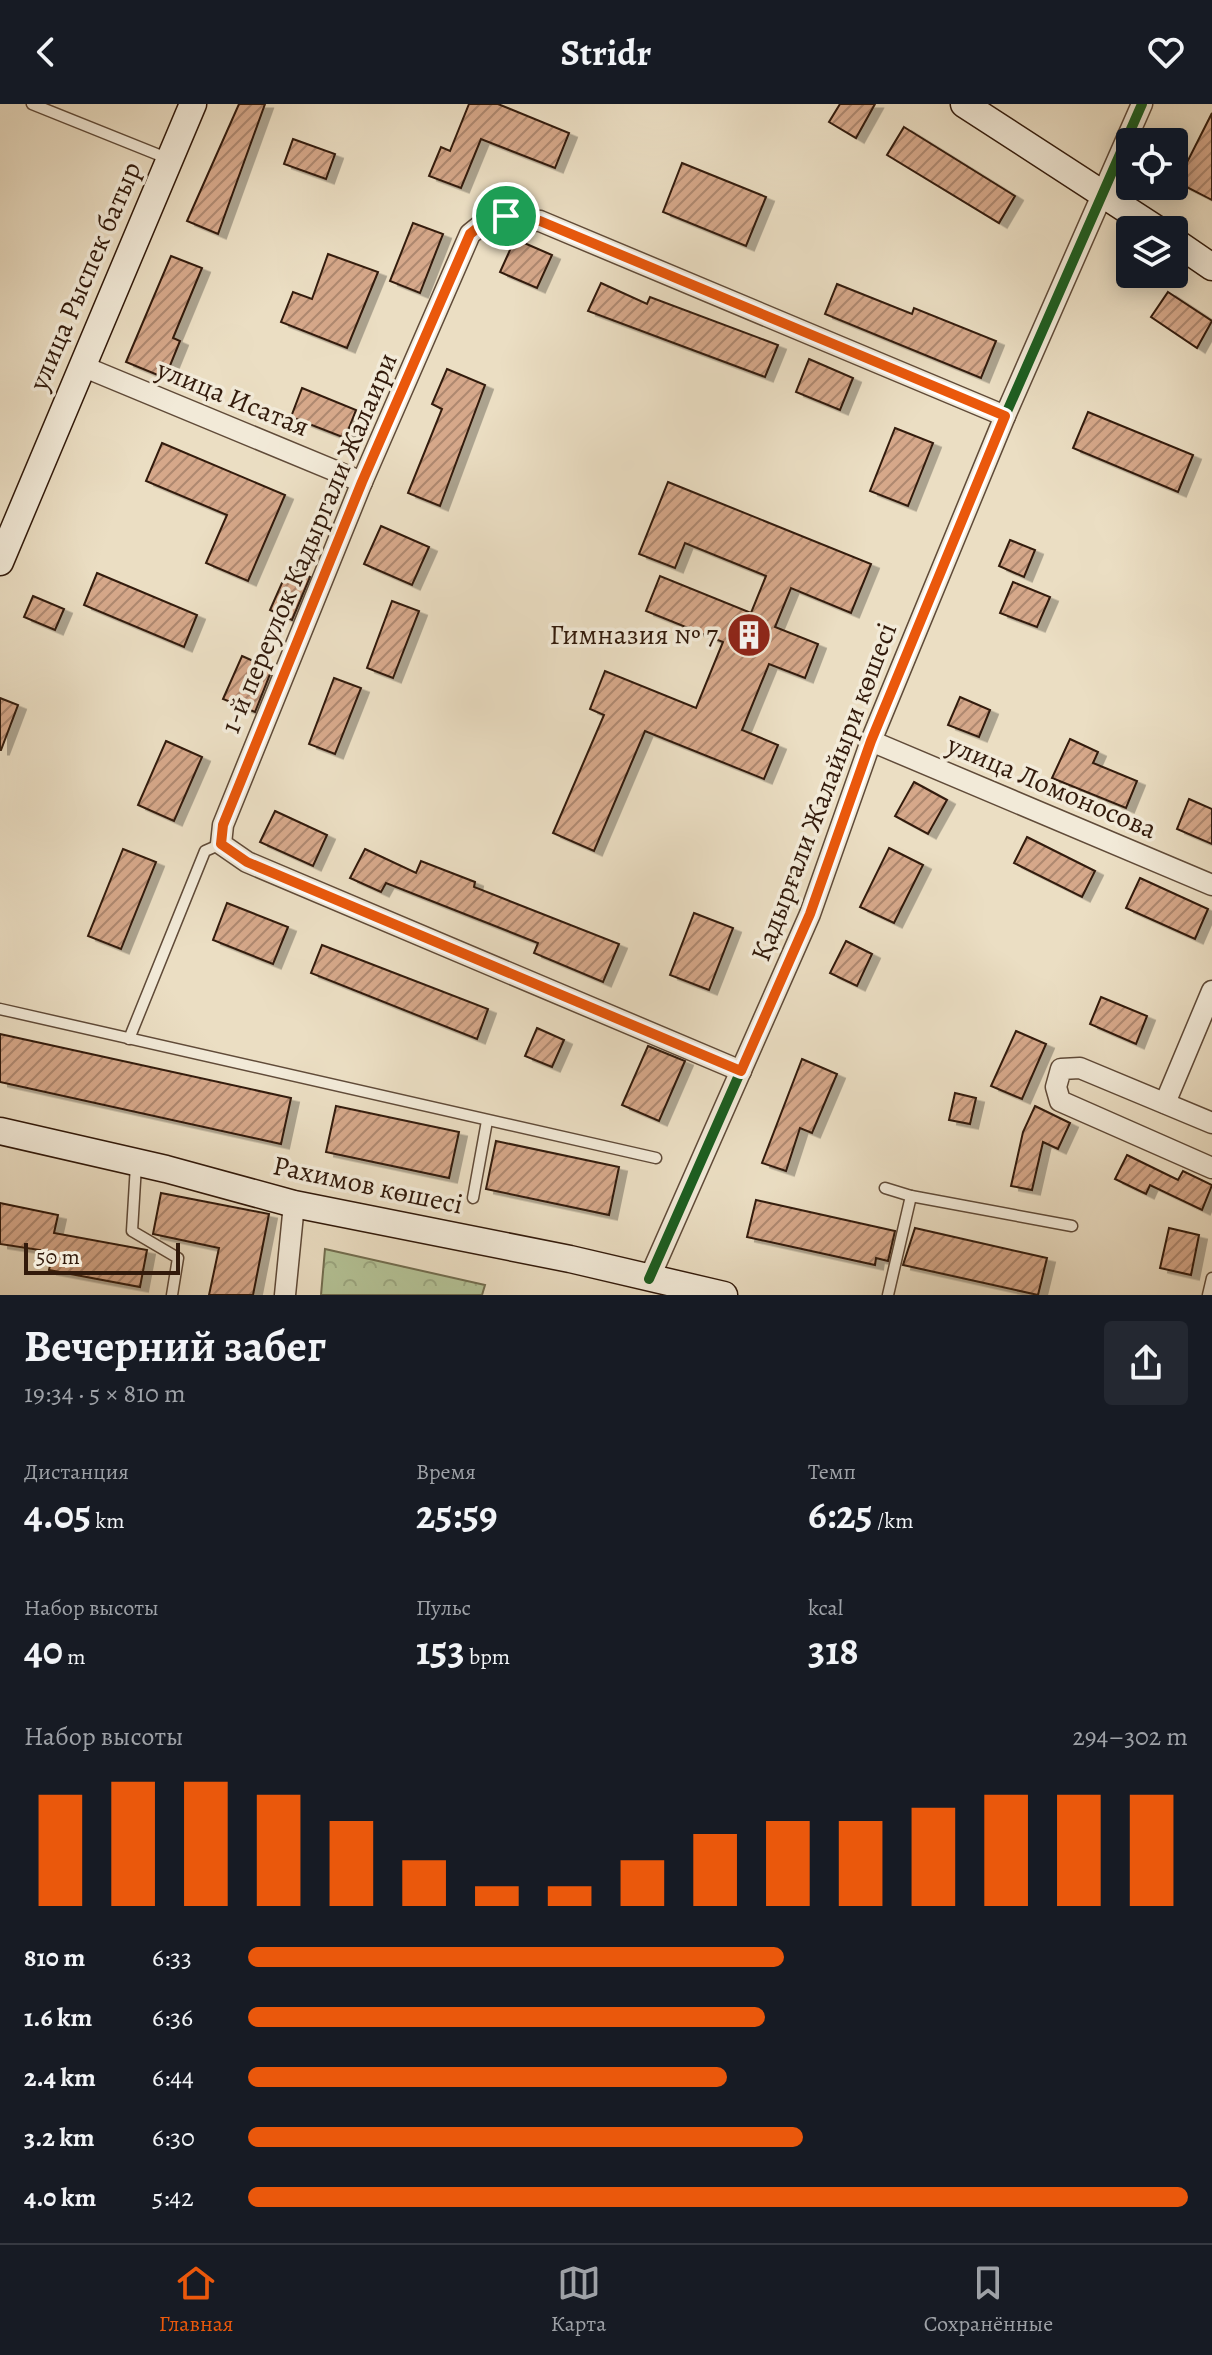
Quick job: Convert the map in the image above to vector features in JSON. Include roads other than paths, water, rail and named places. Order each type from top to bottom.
[{"type":"street","name":"улица Рыспек батыр","points":[[0,562],[193,104]]},
{"type":"street","points":[[964,104],[1137,216]]},
{"type":"street","name":"Қадырғали Жалайыри көшесі","points":[[649,1279],[810,914],[871,741],[1005,416],[1142,104]]},
{"type":"street","name":"1-й переулок Кадыргали Жалаири","points":[[221,844],[223,825],[362,482],[470,234],[491,217],[540,221],[1005,416]]},
{"type":"street","points":[[1188,251],[1212,267]]},
{"type":"street","name":"улица Исатая","points":[[82,366],[362,482]]},
{"type":"street","name":"улица Ломоносова","points":[[871,741],[1212,885]]},
{"type":"street","points":[[221,844],[247,862],[741,1071]]},
{"type":"street","points":[[1165,1103],[1212,991]]},
{"type":"street","points":[[1212,1123],[1080,1068],[1061,1069],[1056,1087],[1060,1101],[1212,1168]]},
{"type":"street","name":"Рахимов көшесі","points":[[0,1131],[294,1204],[724,1295]]},
{"type":"street","points":[[285,1295],[294,1204]]},
{"type":"lane","points":[[32,104],[169,159]]},
{"type":"lane","points":[[129,1039],[205,851],[221,844]]},
{"type":"lane","points":[[0,1009],[656,1158]]},
{"type":"lane","points":[[473,1198],[487,1121]]},
{"type":"lane","points":[[137,1163],[132,1231],[178,1258],[172,1295]]},
{"type":"lane","points":[[885,1188],[911,1196],[1072,1226]]},
{"type":"lane","points":[[888,1295],[911,1196]]},
{"type":"lane","points":[[1208,1295],[1212,1278]]},
{"type":"place","name":"Гимназия № 7","points":[[749,635]]}]
